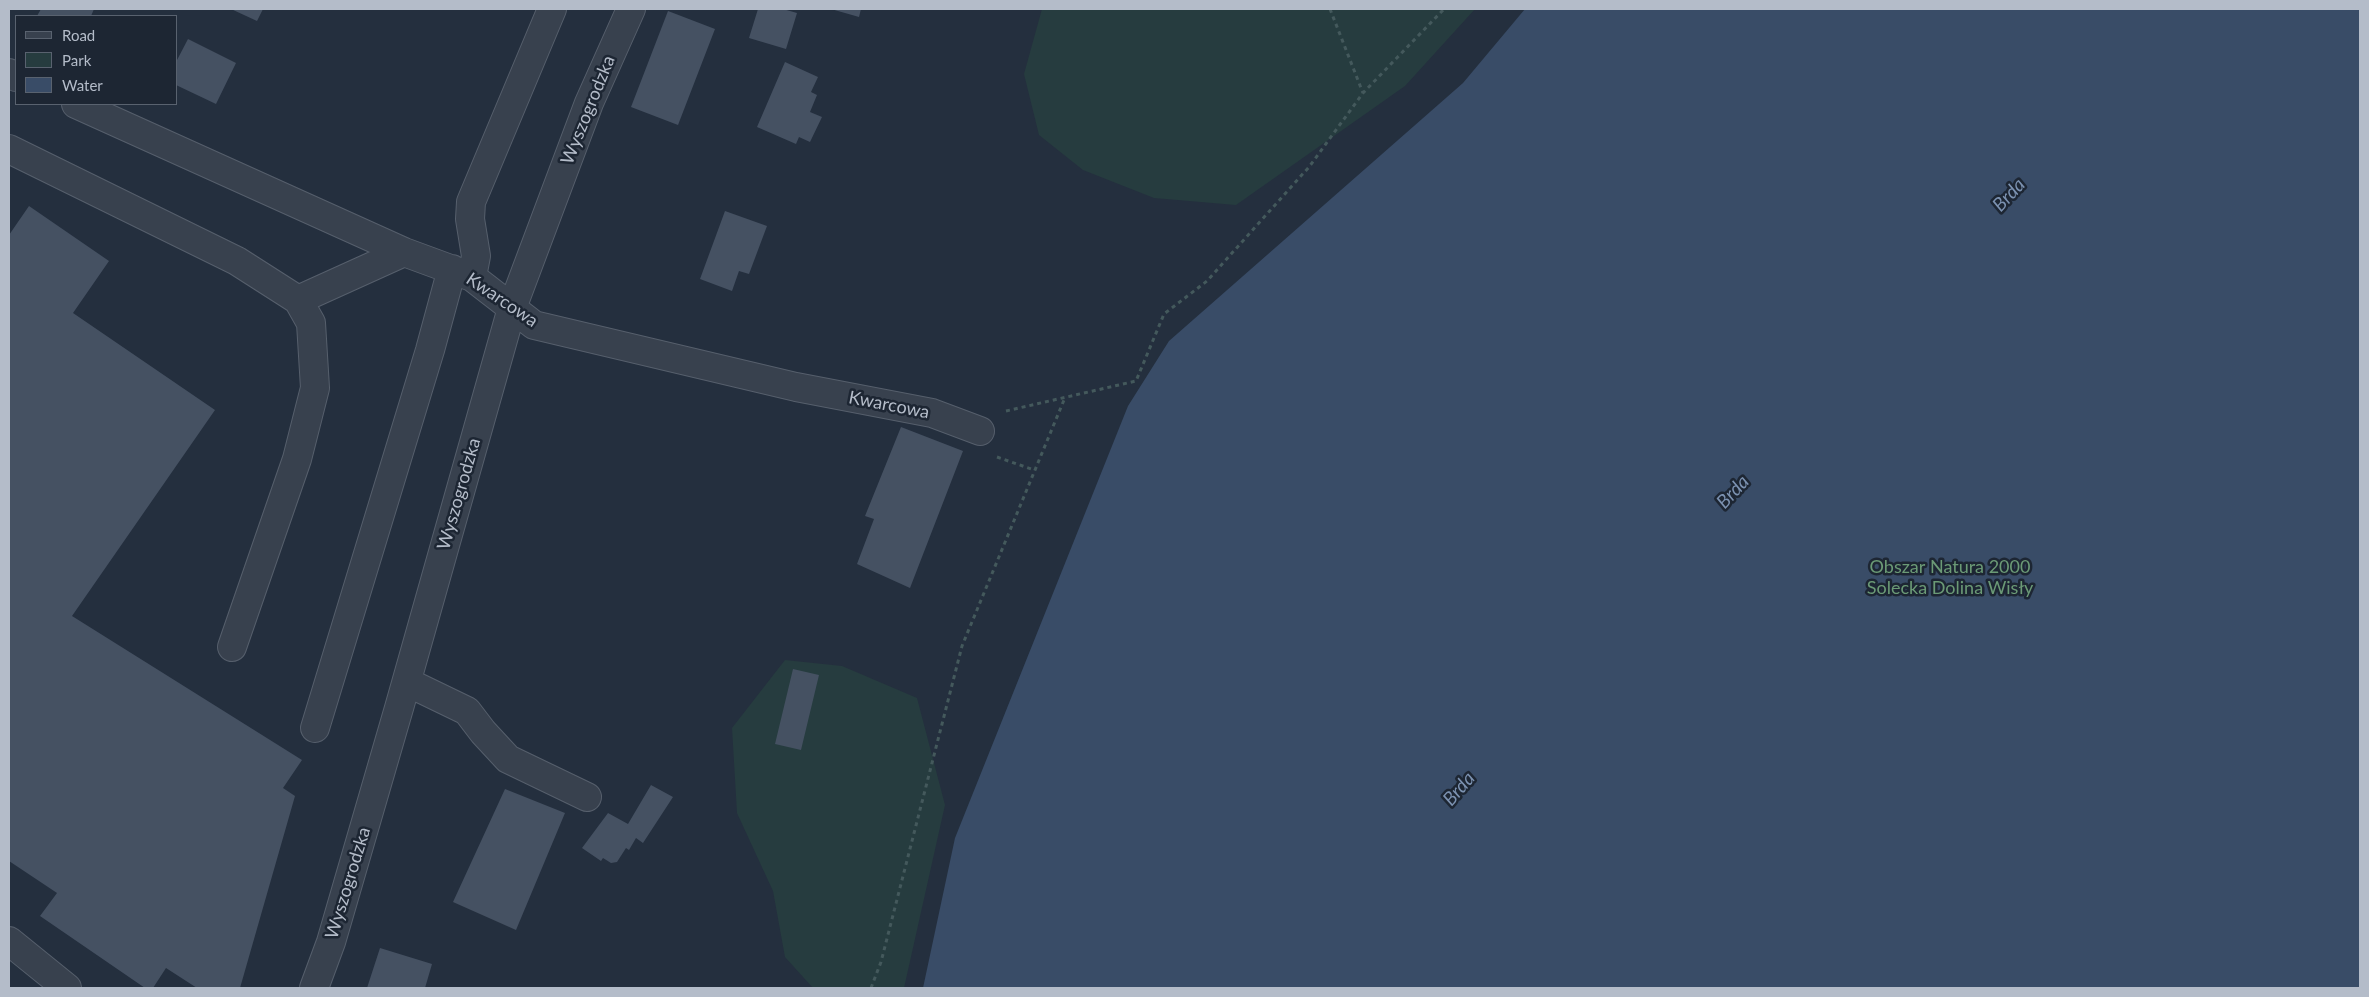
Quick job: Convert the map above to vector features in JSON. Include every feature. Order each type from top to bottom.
[{"type":"street","points":[[315,728],[430,350],[462,273],[476,256],[470,219],[471,202],[552,9]]},
{"type":"street","name":"Wyszogrodzka","points":[[314,988],[331,942],[407,682],[512,308],[589,103],[631,9]]},
{"type":"street","name":"Kwarcowa","points":[[78,105],[404,252],[462,273],[534,325],[796,387],[932,413],[980,431]]},
{"type":"street","points":[[9,149],[237,261],[298,300],[311,323],[314,388],[297,459],[232,648]]},
{"type":"street","points":[[298,300],[404,252]]},
{"type":"street","points":[[407,682],[467,711],[508,760],[587,797]]},
{"type":"street","points":[[9,942],[67,988]]},
{"type":"path","points":[[1330,9],[1363,93]]},
{"type":"path","points":[[980,431],[1001,412],[1136,381],[1164,314],[1207,281],[1309,167],[1363,93],[1444,9]]},
{"type":"path","points":[[871,988],[886,943],[962,646],[1064,399]]},
{"type":"path","points":[[1000,459],[1034,470]]},
{"type":"green space","points":[[1042,9],[1475,9],[1405,86],[1236,205],[1154,198],[1083,170],[1039,135],[1024,74]]},
{"type":"green space","points":[[785,660],[842,666],[917,698],[945,805],[904,988],[813,988],[785,957],[773,891],[737,813],[732,728]]},
{"type":"water","name":"Obszar Natura 2000 Solecka Dolina Wisły","points":[[1525,9],[2360,9],[2360,988],[923,988],[955,838],[1128,406],[1169,341],[1463,83]]},
{"type":"building","points":[[41,9],[94,9],[91,15],[38,15]]},
{"type":"building","points":[[231,9],[263,9],[257,21]]},
{"type":"building","points":[[758,9],[783,9],[797,13],[786,49],[749,38]]},
{"type":"building","points":[[831,9],[861,9],[859,17]]},
{"type":"building","points":[[668,11],[715,29],[678,125],[631,107]]},
{"type":"building","points":[[188,39],[236,63],[216,104],[178,86],[178,58]]},
{"type":"building","points":[[785,62],[818,77],[811,92],[817,95],[810,112],[822,117],[810,142],[799,137],[796,144],[757,127]]},
{"type":"building","points":[[29,206],[109,261],[73,313],[215,410],[72,616],[302,760],[283,788],[295,796],[240,988],[197,988],[166,968],[153,988],[145,988],[40,916],[57,893],[9,861],[9,235]]},
{"type":"building","points":[[725,211],[767,226],[749,274],[739,271],[732,291],[700,279]]},
{"type":"building","points":[[901,427],[963,451],[910,588],[857,564],[874,519],[865,516]]},
{"type":"building","points":[[793,669],[819,675],[801,750],[775,744]]},
{"type":"building","points":[[651,785],[673,797],[643,843],[636,838],[629,850],[626,848],[617,862],[611,863],[603,858],[601,861],[582,848],[608,813],[628,824]]},
{"type":"building","points":[[505,789],[565,813],[516,930],[453,902]]},
{"type":"building","points":[[380,948],[432,964],[425,988],[367,988]]},
{"type":"water label","name":"Brda","points":[[2009,195]]},
{"type":"water label","name":"Brda","points":[[1733,492]]},
{"type":"water label","name":"Brda","points":[[1459,789]]}]
